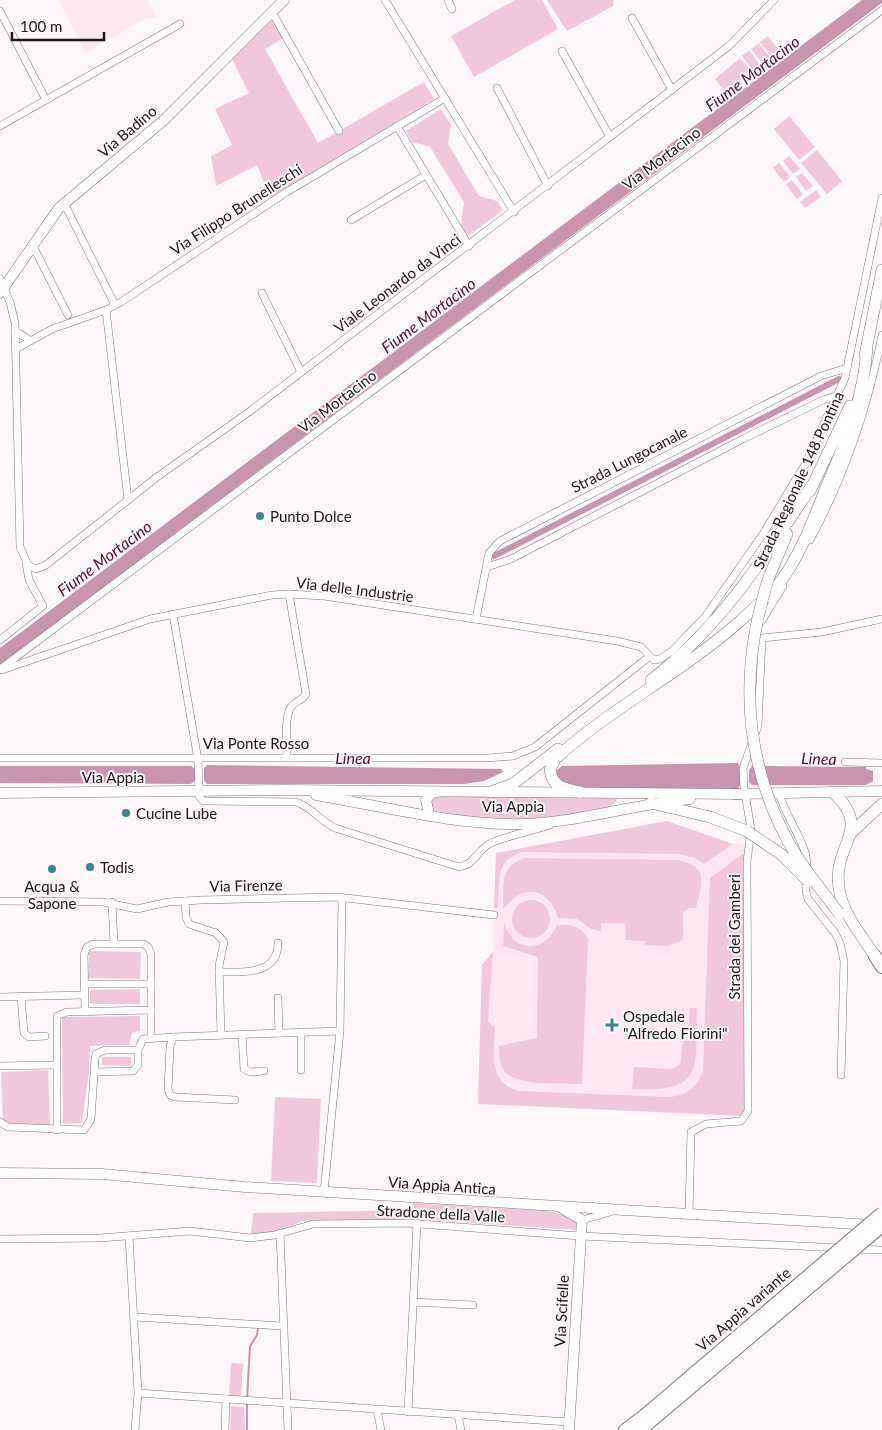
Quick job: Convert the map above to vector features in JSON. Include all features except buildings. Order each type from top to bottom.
[{"type":"highway","points":[[829,1257],[882,1205]]},
{"type":"highway","name":"Via Appia variante","points":[[645,1422],[829,1257],[882,1213]]},
{"type":"highway","name":"Via Appia variante","points":[[625,1430],[645,1422],[882,1226]]},
{"type":"main road","name":"Strada Regionale 148 Pontina","points":[[880,962],[805,868],[787,837],[768,792],[753,743],[749,709],[750,665],[758,614],[769,577],[787,534],[852,401],[867,348],[882,270]]},
{"type":"main road","points":[[580,792],[564,789],[553,781],[550,772],[551,766],[562,753],[622,708],[714,644],[781,580],[811,524],[850,429],[863,382],[867,348]]},
{"type":"main road","points":[[491,792],[516,782],[692,646],[724,612],[752,575],[813,484]]},
{"type":"main road","points":[[833,792],[852,815],[850,834],[842,853],[838,882],[840,895],[848,914],[880,962]]},
{"type":"main road","points":[[651,803],[710,817],[747,831],[782,856],[839,913]]},
{"type":"main road","points":[[850,834],[882,804]]},
{"type":"street","name":"Via Badino","points":[[1,286],[64,203],[164,120],[284,0]]},
{"type":"street","points":[[385,0],[514,212]]},
{"type":"street","points":[[448,0],[452,9]]},
{"type":"street","name":"Viale Leonardo da Vinci","points":[[26,563],[34,568],[46,565],[128,500],[469,246],[672,90],[743,34],[774,0]]},
{"type":"street","points":[[0,10],[46,100]]},
{"type":"street","name":"Via Mortacino","points":[[0,670],[882,10]]},
{"type":"street","points":[[272,12],[339,131]]},
{"type":"street","points":[[632,18],[672,90]]},
{"type":"street","points":[[0,126],[180,24]]},
{"type":"street","points":[[562,51],[610,137]]},
{"type":"street","points":[[497,88],[548,186]]},
{"type":"street","name":"Via Filippo Brunelleschi","points":[[16,345],[116,305],[232,226],[445,98]]},
{"type":"street","points":[[397,126],[469,246]]},
{"type":"street","points":[[351,220],[426,175]]},
{"type":"street","name":"Via Ponte Rosso","points":[[0,758],[287,756],[486,758],[517,755],[542,742],[653,658],[675,648],[700,624],[753,549],[799,477],[839,396],[847,368],[882,198]]},
{"type":"street","points":[[64,203],[116,305]]},
{"type":"street","points":[[32,244],[68,315]]},
{"type":"street","points":[[0,640],[43,606],[29,580],[20,543],[15,330],[12,306],[1,286]]},
{"type":"street","points":[[262,293],[301,372]]},
{"type":"street","points":[[106,310],[128,500]]},
{"type":"street","points":[[15,330],[28,338]]},
{"type":"street","points":[[743,791],[744,764],[758,726],[762,638],[758,629],[760,622],[798,560],[836,489],[861,423],[879,361],[882,335]]},
{"type":"street","name":"Via Filippo Brunelleschi","points":[[16,345],[28,338],[40,336]]},
{"type":"street","name":"Strada Lungocanale","points":[[476,620],[490,551],[500,541],[821,376],[847,368]]},
{"type":"street","points":[[487,568],[510,559],[752,434],[823,400],[839,396]]},
{"type":"street","points":[[287,756],[288,713],[290,708],[303,699],[306,694],[289,594]]},
{"type":"street","name":"Via delle Industrie","points":[[0,670],[120,628],[173,614],[289,594],[324,596],[628,643],[644,648],[653,658]]},
{"type":"street","points":[[173,614],[197,758],[200,798],[208,802],[299,803],[335,828],[456,867],[470,864],[489,844],[564,820]]},
{"type":"street","points":[[762,638],[822,632],[882,619]]},
{"type":"street","points":[[845,762],[882,763]]},
{"type":"street","name":"Via Appia","points":[[0,793],[199,790],[743,791],[779,793],[882,791]]},
{"type":"street","name":"Via Appia","points":[[285,790],[478,822],[516,824],[564,820],[651,803],[743,791]]},
{"type":"street","points":[[429,814],[426,800],[431,793],[438,791]]},
{"type":"street","name":"Strada dei Gamberi","points":[[689,1215],[691,1132],[706,1124],[741,1121],[748,1112],[748,862],[751,829],[743,791]]},
{"type":"street","points":[[616,810],[622,800],[617,792]]},
{"type":"street","points":[[779,793],[783,807],[805,852],[807,862],[805,892],[840,943],[844,961],[841,1075]]},
{"type":"street","points":[[514,837],[518,830],[516,824]]},
{"type":"street","points":[[324,1192],[340,1031],[342,898]]},
{"type":"street","name":"Via Firenze","points":[[0,901],[112,902],[137,909],[185,901],[342,898],[494,915]]},
{"type":"street","points":[[185,901],[186,917],[189,924],[216,933],[223,940],[224,947],[219,972],[221,1035]]},
{"type":"street","points":[[112,902],[114,944]]},
{"type":"street","points":[[85,1012],[84,955],[87,947],[94,944],[142,943],[148,947],[151,954],[151,1038]]},
{"type":"street","points":[[219,972],[260,970],[275,956],[278,943]]},
{"type":"street","points":[[84,984],[151,984]]},
{"type":"street","points":[[0,997],[84,995]]},
{"type":"street","points":[[21,996],[22,1029],[25,1035],[45,1036]]},
{"type":"street","points":[[278,998],[279,1033]]},
{"type":"street","points":[[57,1130],[57,1016],[65,1012],[151,1010]]},
{"type":"street","points":[[95,1072],[133,1071],[138,1065],[138,1050],[141,1040],[151,1038],[340,1031]]},
{"type":"street","points":[[300,1032],[301,1070]]},
{"type":"street","points":[[242,1034],[244,1068],[250,1072],[264,1071]]},
{"type":"street","points":[[174,1037],[170,1047],[168,1089],[170,1095],[175,1097],[235,1100]]},
{"type":"street","points":[[0,1122],[8,1127],[82,1130],[89,1126],[95,1056],[99,1051],[138,1050]]},
{"type":"street","points":[[0,1066],[56,1065]]},
{"type":"street","name":"Via Appia Antica","points":[[0,1173],[96,1174],[559,1208],[882,1226]]},
{"type":"street","points":[[559,1208],[582,1220],[598,1214],[622,1211]]},
{"type":"street","name":"Via Scifelle","points":[[569,1426],[582,1220]]},
{"type":"street","points":[[408,1412],[417,1223]]},
{"type":"street","name":"Stradone della Valle","points":[[0,1239],[81,1239],[190,1231],[245,1238],[280,1233],[313,1224],[417,1223],[580,1236],[882,1250]]},
{"type":"street","points":[[280,1233],[285,1404],[288,1430]]},
{"type":"street","points":[[129,1236],[138,1393],[135,1430]]},
{"type":"street","points":[[413,1302],[473,1306]]},
{"type":"street","points":[[135,1317],[282,1326]]},
{"type":"street","points":[[138,1393],[458,1415],[569,1426]]},
{"type":"street","points":[[225,1430],[226,1400]]},
{"type":"street","points":[[377,1410],[381,1430]]},
{"type":"street","points":[[458,1415],[461,1430]]},
{"type":"shaded area","points":[[59,0],[148,0],[157,17],[143,20],[85,53]]},
{"type":"shaded area","points":[[515,0],[542,0],[558,29],[474,77],[451,36]]},
{"type":"shaded area","points":[[547,0],[614,0],[613,6],[567,31]]},
{"type":"shaded area","points":[[862,0],[882,0],[882,3],[0,665],[0,648]]},
{"type":"shaded area","points":[[273,19],[284,38],[265,49],[318,143],[424,82],[434,99],[270,198],[257,165],[216,186],[211,156],[232,145],[215,109],[249,93],[232,59]]},
{"type":"shaded area","points":[[768,36],[779,50],[771,56],[760,42]]},
{"type":"shaded area","points":[[759,43],[770,57],[762,63],[751,49]]},
{"type":"shaded area","points":[[749,50],[760,65],[753,71],[742,56]]},
{"type":"shaded area","points":[[740,58],[751,71],[725,92],[715,79]]},
{"type":"shaded area","points":[[441,109],[451,125],[448,144],[479,196],[497,201],[503,210],[468,236],[461,225],[464,202],[430,147],[412,142],[406,131]]},
{"type":"shaded area","points":[[789,116],[815,147],[799,160],[774,129]]},
{"type":"shaded area","points":[[817,150],[842,181],[827,194],[801,163]]},
{"type":"shaded area","points":[[789,156],[800,169],[793,174],[783,161]]},
{"type":"shaded area","points":[[779,163],[790,177],[784,182],[773,168]]},
{"type":"shaded area","points":[[802,173],[813,186],[806,191],[796,177]]},
{"type":"shaded area","points":[[792,180],[803,194],[797,199],[786,185]]},
{"type":"shaded area","points":[[816,190],[821,197],[805,208],[800,202]]},
{"type":"shaded area","points":[[738,763],[741,769],[741,782],[738,789],[574,788],[558,779],[556,771],[562,766]]},
{"type":"shaded area","points":[[207,765],[501,769],[503,772],[484,781],[464,784],[207,784],[204,780],[204,768]]},
{"type":"shaded area","points":[[0,766],[191,766],[195,769],[195,780],[191,784],[0,783]]},
{"type":"shaded area","points":[[752,766],[866,767],[866,769],[873,771],[873,781],[866,785],[752,785],[749,782],[749,770]]},
{"type":"shaded area","points":[[435,794],[616,798],[617,800],[609,807],[601,809],[548,818],[511,820],[473,817],[432,810],[430,798]]},
{"type":"shaded area","name":"Ospedale \"Alfredo Fiorini\"","points":[[667,821],[733,844],[744,844],[744,1116],[478,1104],[482,965],[493,952],[496,853]]},
{"type":"shaded area","points":[[667,821],[733,844],[704,864],[695,858],[678,854],[522,852],[513,856],[503,867],[499,881],[498,908],[494,908],[496,853]]},
{"type":"shaded area","points":[[744,853],[744,1116],[478,1104],[482,965],[493,952],[488,1022],[495,1027],[494,1056],[497,1073],[508,1087],[518,1091],[670,1097],[687,1092],[695,1086],[703,1070],[710,878]]},
{"type":"shaded area","points":[[524,858],[677,860],[688,863],[695,866],[701,876],[696,908],[689,908],[683,912],[683,940],[667,946],[645,945],[645,941],[625,940],[626,925],[624,923],[601,923],[601,931],[591,929],[577,919],[558,918],[556,911],[548,900],[537,893],[524,893],[517,896],[503,908],[504,878],[510,867]]},
{"type":"shaded area","points":[[531,900],[545,905],[550,919],[545,933],[531,938],[517,933],[512,919],[517,905]]},
{"type":"shaded area","points":[[504,923],[515,940],[529,946],[545,941],[557,925],[579,928],[588,939],[582,1084],[551,1084],[527,1081],[508,1075],[503,1069],[499,1058],[499,1046],[537,1038],[538,957],[503,946]]},
{"type":"shaded area","points":[[89,951],[141,952],[140,979],[88,978]]},
{"type":"shaded area","points":[[140,989],[140,1004],[90,1004],[90,990]]},
{"type":"shaded area","points":[[690,1008],[697,1008],[695,1061],[692,1072],[685,1081],[673,1086],[656,1089],[632,1089],[634,1067],[672,1069],[680,1064],[683,1041],[688,1041]]},
{"type":"shaded area","points":[[140,1016],[140,1031],[132,1033],[129,1045],[90,1046],[89,1072],[82,1123],[63,1124],[62,1017]]},
{"type":"shaded area","points":[[102,1057],[131,1057],[131,1066],[102,1065]]},
{"type":"shaded area","points":[[48,1070],[50,1126],[3,1123],[1,1072]]},
{"type":"shaded area","points":[[275,1097],[321,1099],[317,1183],[271,1181]]},
{"type":"shaded area","points":[[413,1203],[549,1211],[577,1219],[578,1230],[427,1220],[318,1220],[303,1221],[279,1231],[251,1235],[253,1213],[412,1210]]},
{"type":"shaded area","points":[[231,1363],[243,1364],[241,1396],[229,1396]]},
{"type":"shaded area","points":[[231,1406],[244,1407],[245,1430],[230,1430]]},
{"type":"waterway","points":[[494,556],[839,379]]},
{"type":"waterway","points":[[247,1399],[250,1346],[257,1335],[258,1328]]},
{"type":"waterway","points":[[247,1403],[247,1430]]},
{"type":"place","name":"Punto Dolce","points":[[260,516]]},
{"type":"place","name":"Cucine Lube","points":[[126,813]]},
{"type":"place","name":"Todis","points":[[90,867]]},
{"type":"place","name":"Acqua & Sapone","points":[[52,869]]},
{"type":"place","name":"Ospedale \"Alfredo Fiorini\"","points":[[612,1025]]},
{"type":"water label","name":"Fiume Mortacino","points":[[752,73]]},
{"type":"water label","name":"Fiume Mortacino","points":[[428,315]]},
{"type":"water label","name":"Fiume Mortacino","points":[[104,558]]},
{"type":"water label","name":"Linea","points":[[353,757]]},
{"type":"water label","name":"Linea","points":[[819,758]]}]
